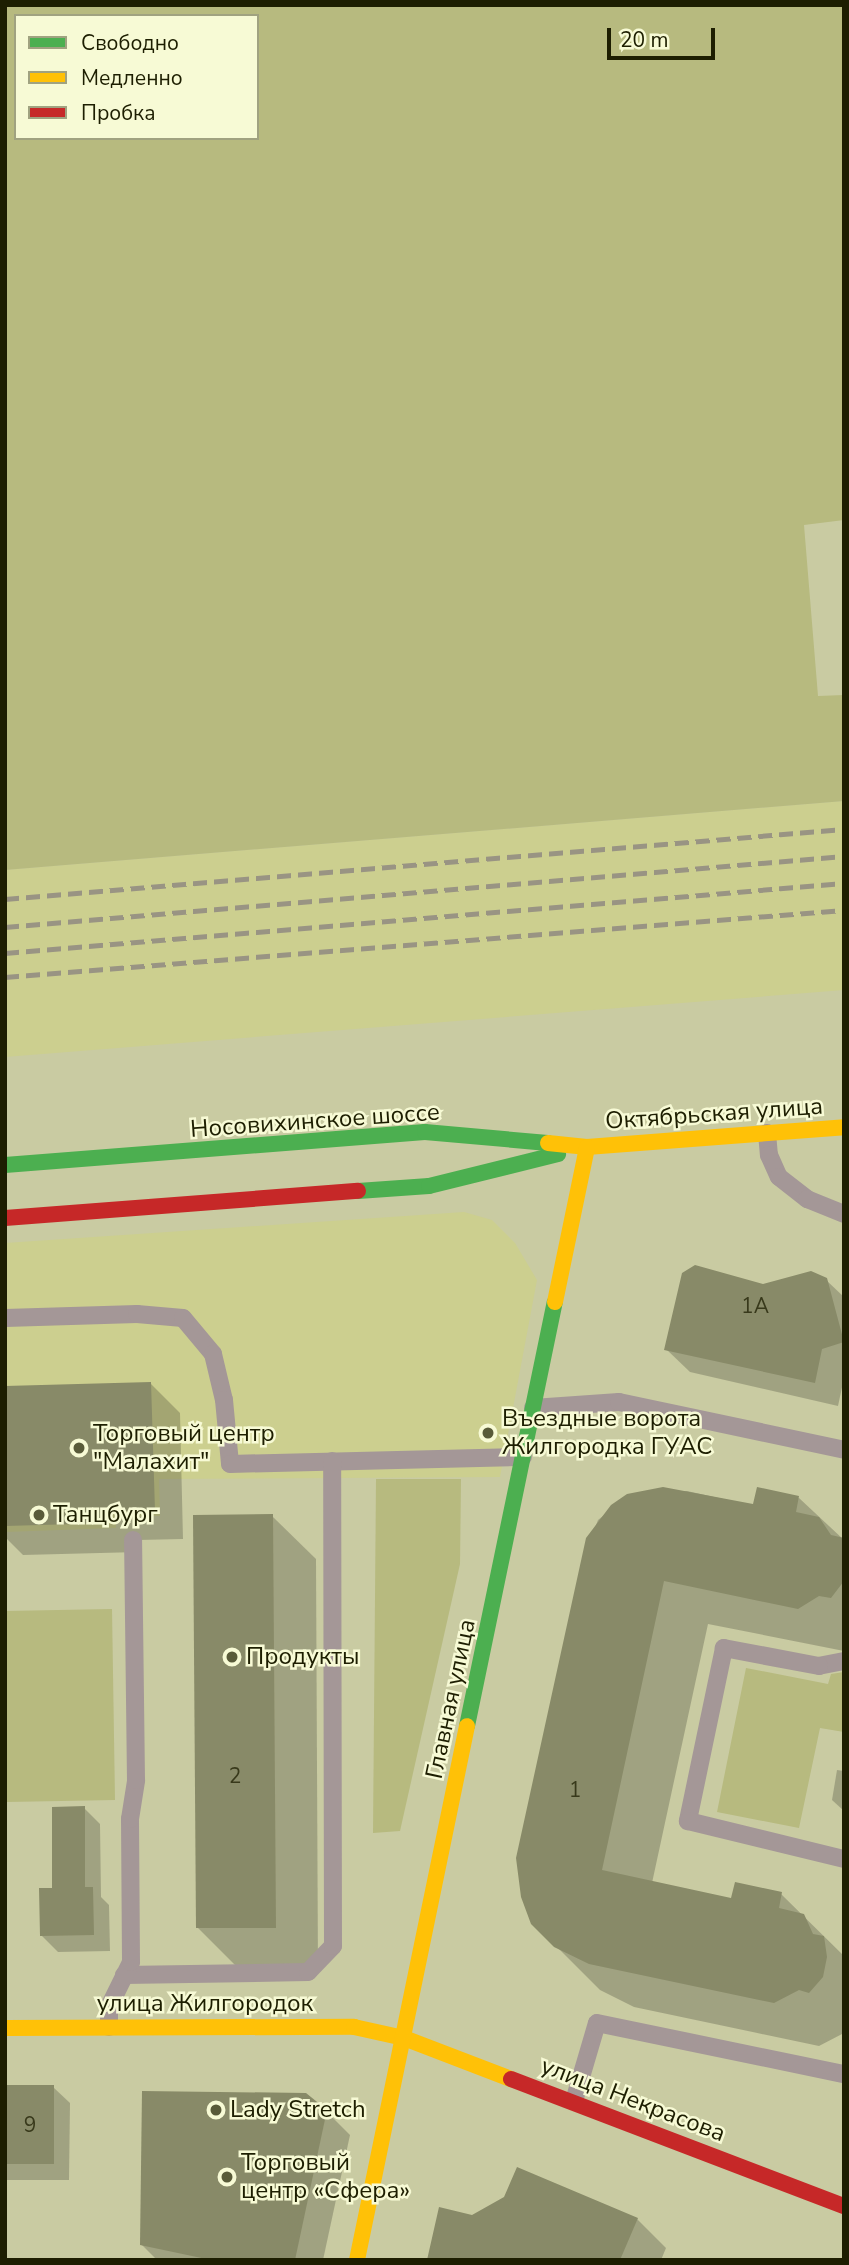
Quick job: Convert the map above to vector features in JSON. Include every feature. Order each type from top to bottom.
[{"type":"street","name":"Октябрьская улица","points":[[587,1147],[844,1127]]},
{"type":"street","name":"Носовихинское шоссе","points":[[5,1165],[425,1132],[587,1147]]},
{"type":"street","points":[[5,1218],[429,1185],[587,1147]]},
{"type":"street","name":"Главная улица","points":[[357,2260],[587,1147]]},
{"type":"street","name":"улица Жилгородок","points":[[5,2028],[297,2024],[354,2028],[404,2038]]},
{"type":"street","name":"улица Некрасова","points":[[404,2038],[844,2206]]},
{"type":"lane","points":[[766,1133],[769,1155],[779,1177],[807,1199],[844,1214]]},
{"type":"lane","points":[[5,1318],[138,1314],[183,1318],[213,1353],[224,1400],[230,1464],[523,1457]]},
{"type":"lane","points":[[533,1408],[619,1402],[844,1450]]},
{"type":"lane","points":[[124,1975],[308,1972],[334,1946],[332,1461]]},
{"type":"lane","points":[[108,2027],[109,2007],[131,1962],[130,1819],[136,1780],[133,1540]]},
{"type":"lane","points":[[844,1661],[819,1666],[724,1648],[688,1821],[844,1859]]},
{"type":"lane","points":[[574,2101],[597,2023],[844,2074]]},
{"type":"shaded area","points":[[5,5],[844,5],[844,520],[804,525],[818,696],[844,695],[844,801],[5,870]]},
{"type":"shaded area","points":[[844,801],[844,990],[5,1057],[5,870]]},
{"type":"shaded area","points":[[464,1212],[492,1220],[515,1243],[537,1280],[500,1477],[159,1479],[160,1516],[116,1517],[116,1528],[5,1532],[5,1243]]},
{"type":"shaded area","points":[[376,1479],[461,1479],[460,1564],[400,1831],[373,1833]]},
{"type":"shaded area","points":[[112,1609],[115,1800],[7,1802],[5,1611]]},
{"type":"shaded area","points":[[746,1668],[828,1684],[831,1674],[844,1672],[844,1732],[820,1728],[799,1828],[717,1812]]},
{"type":"building","points":[[695,1265],[763,1284],[811,1271],[827,1278],[844,1342],[822,1349],[815,1383],[664,1350],[682,1273]]},
{"type":"building","name":"Торговый центр \"Малахит\"","points":[[151,1382],[155,1511],[110,1512],[111,1523],[5,1526],[5,1386]]},
{"type":"building","points":[[663,1487],[753,1504],[757,1487],[799,1496],[796,1512],[819,1517],[831,1535],[844,1538],[844,1581],[831,1598],[819,1596],[798,1609],[664,1581],[602,1870],[731,1898],[735,1882],[782,1892],[779,1908],[804,1914],[813,1934],[824,1936],[827,1957],[823,1977],[809,1993],[799,1990],[774,2003],[589,1964],[554,1947],[531,1924],[521,1897],[516,1858],[586,1538],[611,1505],[627,1494]]},
{"type":"building","points":[[273,1514],[276,1928],[196,1928],[193,1515]]},
{"type":"building","points":[[85,1806],[85,1887],[93,1887],[94,1935],[40,1936],[39,1888],[52,1888],[52,1807]]},
{"type":"building","points":[[5,2085],[54,2085],[54,2164],[5,2164]]},
{"type":"building","name":"Торговый центр «Сфера»","points":[[142,2091],[306,2093],[327,2110],[295,2260],[211,2260],[140,2245]]},
{"type":"building","points":[[517,2167],[638,2218],[620,2260],[427,2260],[439,2207],[472,2215],[504,2197]]},
{"type":"railway","points":[[5,899],[844,829]]},
{"type":"railway","points":[[5,927],[844,856]]},
{"type":"railway","points":[[5,953],[844,883]]},
{"type":"railway","points":[[5,977],[844,910]]},
{"type":"traffic: fast","points":[[5,1165],[425,1132],[548,1143]]},
{"type":"traffic: fast","points":[[358,1191],[429,1186],[558,1154]]},
{"type":"traffic: fast","points":[[467,1726],[555,1302]]},
{"type":"traffic: slow","points":[[548,1143],[587,1147],[844,1127]]},
{"type":"traffic: slow","points":[[555,1302],[587,1147]]},
{"type":"traffic: slow","points":[[357,2260],[467,1726]]},
{"type":"traffic: slow","points":[[5,2028],[354,2027],[404,2038],[511,2079]]},
{"type":"traffic: jam","points":[[5,1218],[358,1191]]},
{"type":"traffic: jam","points":[[511,2079],[844,2206]]},
{"type":"place","name":"Въездные ворота Жилгородка ГУАС","points":[[488,1433]]},
{"type":"place","name":"Торговый центр \"Малахит\"","points":[[79,1448]]},
{"type":"place","name":"Танцбург","points":[[39,1515]]},
{"type":"place","name":"Продукты","points":[[232,1657]]},
{"type":"place","name":"Lady Stretch","points":[[216,2110]]},
{"type":"place","name":"Торговый центр «Сфера»","points":[[227,2177]]}]
